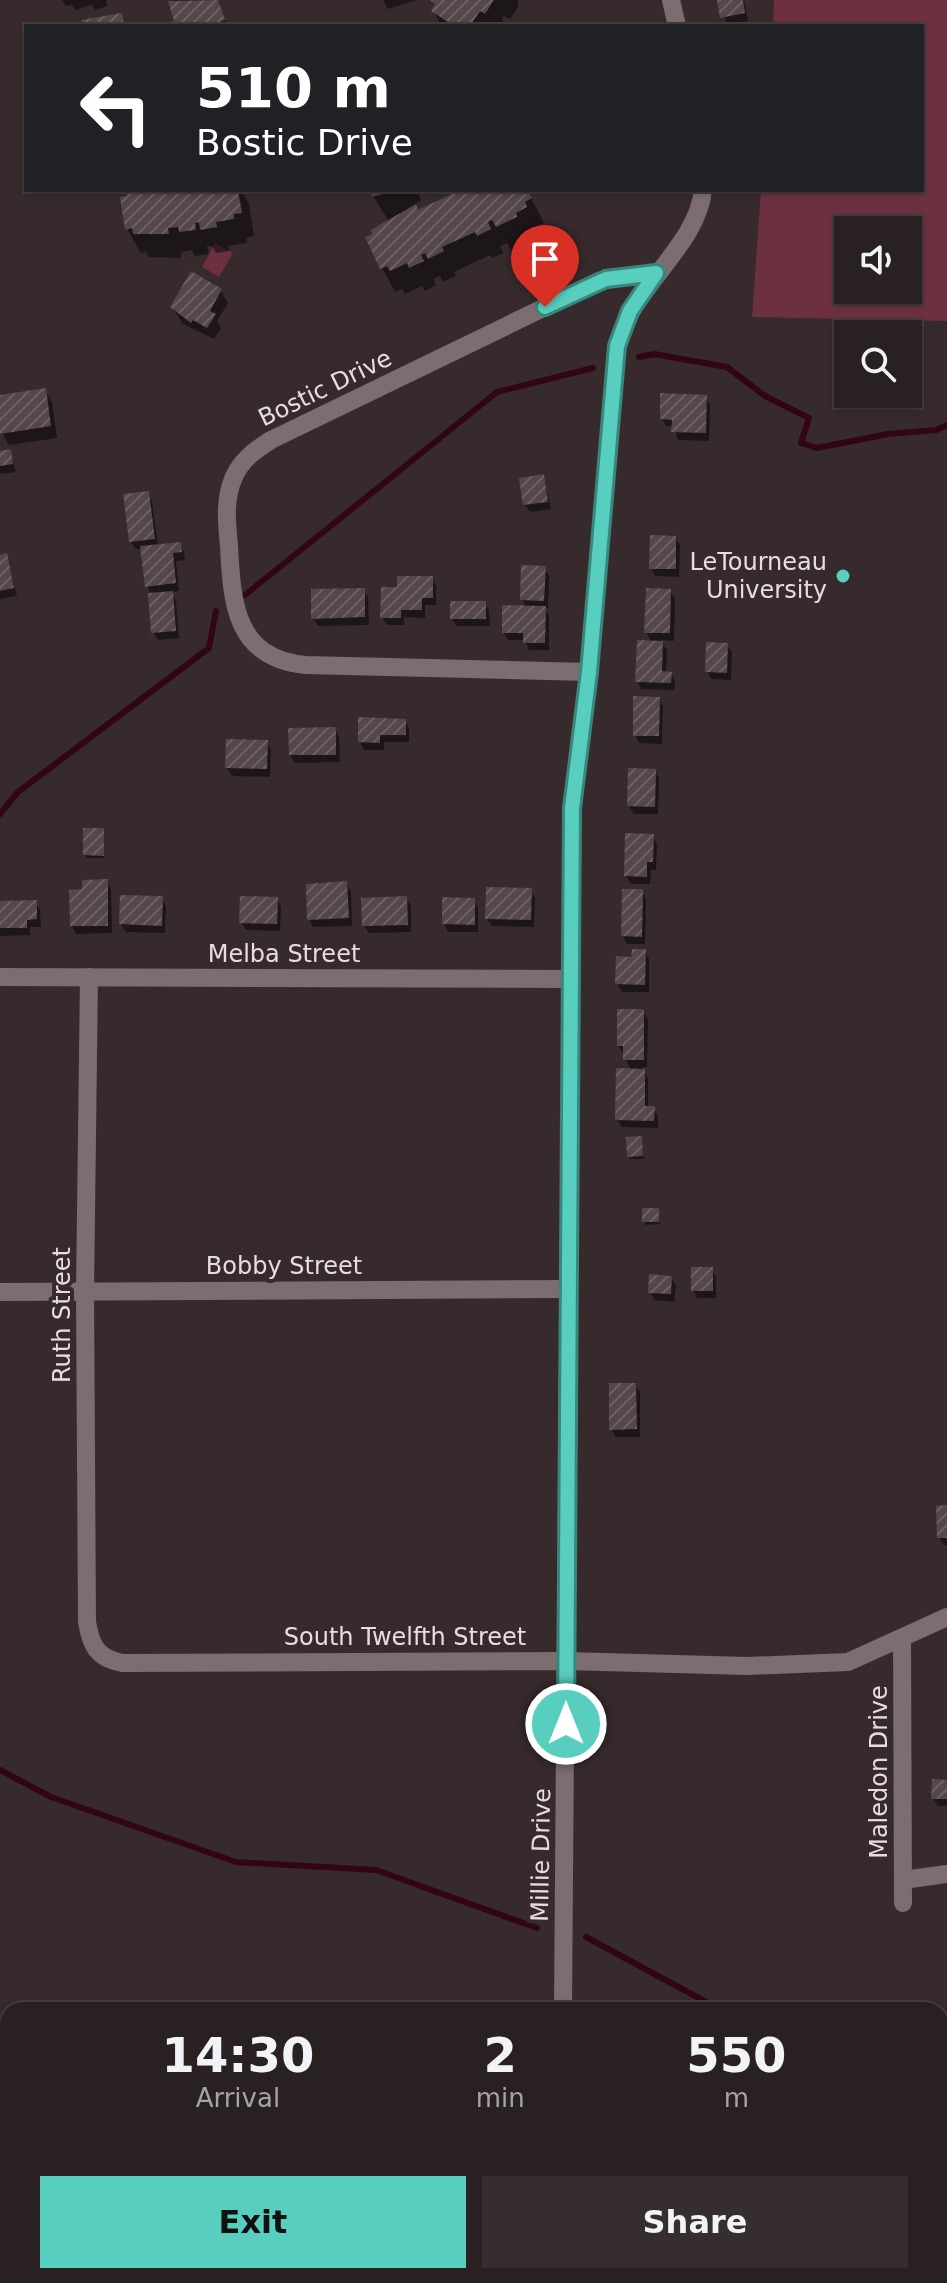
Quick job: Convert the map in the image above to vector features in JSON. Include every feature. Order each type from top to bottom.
[{"type":"street","points":[[671,0],[677,24]]},
{"type":"street","points":[[656,273],[694,218],[702,192]]},
{"type":"street","name":"Bostic Drive","points":[[589,672],[306,665],[276,658],[250,639],[234,606],[227,502],[240,466],[271,440],[599,281],[656,273]]},
{"type":"street","name":"Millie Drive","points":[[563,2002],[572,808],[589,672],[617,346],[630,311],[656,273]]},
{"type":"street","name":"Melba Street","points":[[0,977],[569,979]]},
{"type":"street","name":"Ruth Street","points":[[89,977],[85,1291],[87,1622],[96,1652]]},
{"type":"street","name":"Bobby Street","points":[[0,1292],[568,1289]]},
{"type":"street","name":"South Twelfth Street","points":[[96,1652],[106,1659],[122,1663],[567,1661],[747,1666],[848,1662],[947,1617]]},
{"type":"street","name":"Maledon Drive","points":[[902,1639],[903,1903]]},
{"type":"street","points":[[903,1880],[947,1874]]},
{"type":"shaded area","points":[[774,0],[947,0],[947,321],[752,317],[761,192],[924,192],[924,24],[773,24]]},
{"type":"shaded area","points":[[215,243],[233,253],[219,277],[202,267]]},
{"type":"building","points":[[218,0],[225,20],[217,24],[170,24],[174,21],[168,1]]},
{"type":"building","points":[[430,0],[494,0],[485,14],[480,11],[471,24],[451,24],[431,11],[435,4]]},
{"type":"building","points":[[717,0],[743,0],[745,13],[720,18]]},
{"type":"building","points":[[122,13],[124,24],[82,24],[81,20]]},
{"type":"building","points":[[127,192],[238,192],[242,213],[234,214],[234,219],[216,222],[217,227],[200,230],[199,222],[195,223],[196,230],[179,232],[178,227],[168,228],[169,234],[133,234],[132,228],[125,230],[120,197],[127,196]]},
{"type":"building","points":[[371,192],[389,192],[372,197]]},
{"type":"building","points":[[456,192],[528,192],[532,198],[525,202],[527,207],[516,213],[517,217],[496,227],[492,220],[488,222],[491,229],[477,236],[475,232],[442,247],[444,251],[428,259],[425,253],[421,255],[424,261],[409,268],[407,263],[390,271],[387,266],[380,269],[365,237],[372,234],[371,230],[416,204],[418,210]]},
{"type":"building","points":[[191,271],[222,289],[210,311],[216,314],[207,328],[193,320],[191,323],[170,307]]},
{"type":"building","points":[[46,388],[51,426],[0,434],[0,395]]},
{"type":"building","points":[[660,393],[707,395],[706,433],[671,432],[672,420],[660,419]]},
{"type":"building","points":[[11,449],[13,464],[0,466],[0,451]]},
{"type":"building","points":[[544,474],[548,502],[523,505],[519,478]]},
{"type":"building","points":[[149,491],[155,539],[129,542],[123,494]]},
{"type":"building","points":[[650,535],[676,536],[676,569],[649,569]]},
{"type":"building","points":[[181,542],[182,552],[173,553],[176,583],[145,587],[140,546]]},
{"type":"building","points":[[7,553],[14,588],[0,591],[0,555]]},
{"type":"building","points":[[521,565],[546,566],[544,601],[520,600]]},
{"type":"building","points":[[397,576],[433,576],[433,598],[422,598],[422,610],[401,610],[401,618],[380,618],[381,587],[397,587]]},
{"type":"building","points":[[365,588],[365,617],[311,619],[311,589]]},
{"type":"building","points":[[646,588],[671,589],[670,633],[644,633]]},
{"type":"building","points":[[173,591],[176,631],[151,633],[148,593]]},
{"type":"building","points":[[450,601],[486,601],[486,619],[450,619]]},
{"type":"building","points":[[502,605],[546,606],[545,643],[523,643],[523,633],[502,633]]},
{"type":"building","points":[[637,640],[663,641],[662,671],[672,672],[671,683],[635,682]]},
{"type":"building","points":[[706,642],[728,643],[727,673],[705,672]]},
{"type":"building","points":[[633,696],[660,697],[659,736],[633,736]]},
{"type":"building","points":[[358,717],[406,719],[406,735],[380,735],[380,743],[358,742]]},
{"type":"building","points":[[336,727],[336,755],[289,755],[288,728]]},
{"type":"building","points":[[226,739],[268,740],[267,769],[225,768]]},
{"type":"building","points":[[628,768],[656,769],[655,807],[627,806]]},
{"type":"building","points":[[83,828],[104,828],[104,856],[83,855]]},
{"type":"building","points":[[625,833],[654,834],[653,862],[647,862],[647,877],[624,876]]},
{"type":"building","points":[[108,879],[108,926],[70,926],[69,890],[82,889],[82,880]]},
{"type":"building","points":[[347,881],[349,918],[307,920],[306,884]]},
{"type":"building","points":[[486,887],[532,888],[531,920],[485,919]]},
{"type":"building","points":[[622,889],[643,889],[642,937],[621,936]]},
{"type":"building","points":[[120,895],[163,896],[162,926],[119,924]]},
{"type":"building","points":[[240,896],[278,897],[277,924],[239,923]]},
{"type":"building","points":[[407,896],[408,925],[362,926],[361,898]]},
{"type":"building","points":[[442,897],[475,898],[475,925],[442,924]]},
{"type":"building","points":[[37,900],[37,919],[27,920],[27,928],[0,928],[0,901]]},
{"type":"building","points":[[632,949],[646,949],[645,985],[615,984],[616,956],[631,957]]},
{"type":"building","points":[[617,1009],[644,1009],[644,1060],[623,1060],[623,1046],[617,1046]]},
{"type":"building","points":[[616,1068],[645,1069],[645,1106],[655,1106],[654,1121],[615,1120]]},
{"type":"building","points":[[642,1136],[643,1156],[627,1157],[626,1137]]},
{"type":"building","points":[[642,1208],[659,1208],[659,1222],[642,1222]]},
{"type":"building","points":[[691,1267],[713,1267],[713,1291],[691,1291]]},
{"type":"building","points":[[649,1274],[672,1276],[671,1294],[648,1293]]},
{"type":"building","points":[[609,1383],[636,1383],[637,1429],[609,1430]]},
{"type":"building","points":[[947,1505],[947,1538],[937,1538],[936,1506]]},
{"type":"building","points":[[932,1779],[947,1780],[947,1799],[931,1799]]},
{"type":"waterway","points":[[639,357],[654,354],[727,367],[765,396],[809,418],[801,443],[817,448],[888,434],[936,430],[947,425]]},
{"type":"waterway","points":[[245,595],[497,392],[593,368]]},
{"type":"waterway","points":[[0,814],[18,792],[209,648],[216,611]]},
{"type":"waterway","points":[[0,1770],[51,1797],[236,1862],[376,1870],[537,1928]]},
{"type":"waterway","points":[[586,1937],[706,2002]]},
{"type":"place","name":"LeTourneau University","points":[[843,576]]},
{"type":"route","points":[[545,307],[599,281],[656,273],[630,311],[617,346],[589,672],[572,808],[566,1724]]}]
